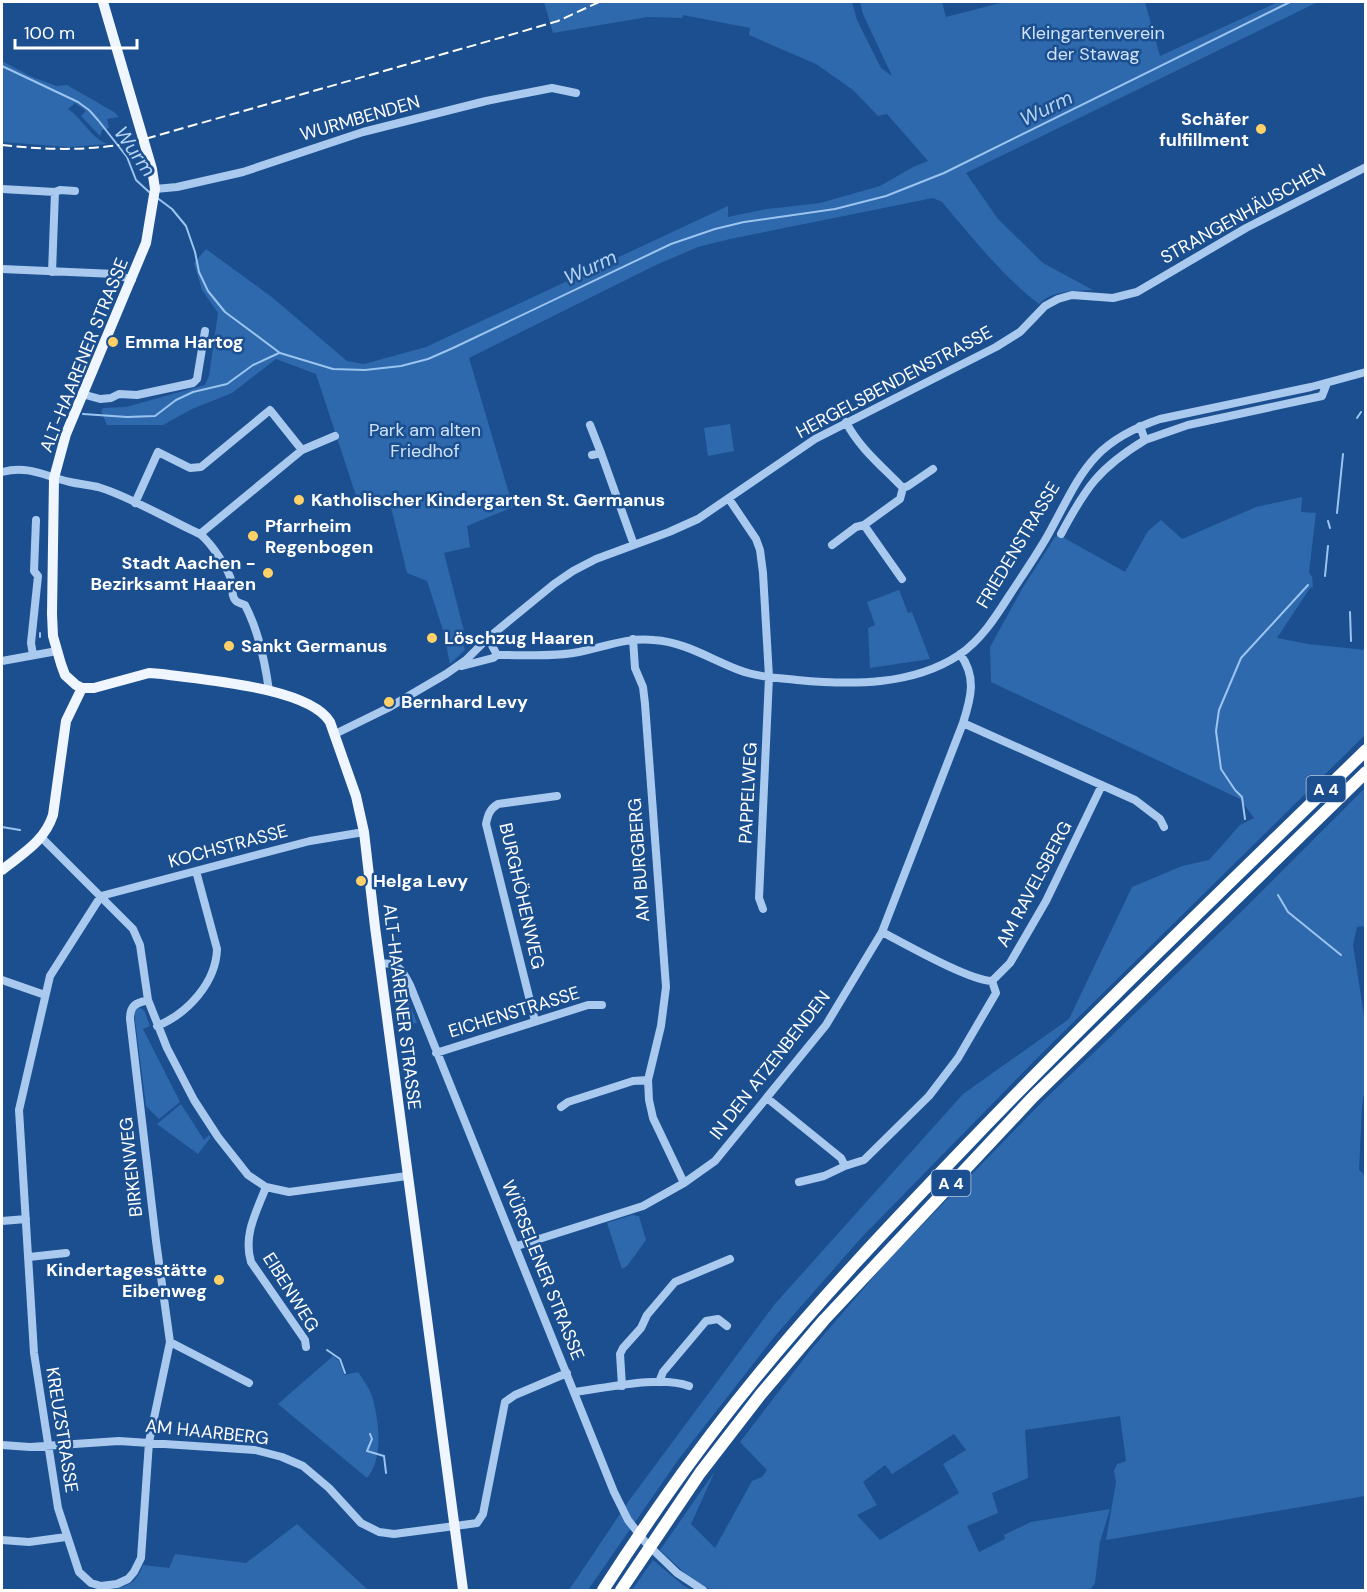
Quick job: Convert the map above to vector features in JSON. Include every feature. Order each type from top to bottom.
[{"type":"highway","name":"A 4","points":[[603,1590],[652,1516],[749,1386],[811,1313],[905,1210],[1023,1087],[1365,750]]},
{"type":"highway","name":"A 4","points":[[621,1590],[700,1473],[761,1394],[839,1302],[1033,1097],[1365,772]]},
{"type":"main road","points":[[103,2],[152,170],[154,194]]},
{"type":"main road","name":"ALT-HAARENER STRASSE","points":[[154,194],[146,243],[66,434],[54,478],[53,636],[64,675],[81,688],[94,688],[149,673],[269,691],[293,697],[317,707],[328,718],[335,734],[356,796],[364,832],[407,1176],[463,1590]]},
{"type":"main road","points":[[2,870],[42,838],[49,827],[53,815],[66,721],[81,688]]},
{"type":"street","name":"WURMBENDEN","points":[[154,194],[222,177],[363,132],[478,103],[552,87],[576,93]]},
{"type":"street","name":"STRANGENHÄUSCHEN","points":[[1137,292],[1246,228],[1365,167]]},
{"type":"street","points":[[2,189],[75,191]]},
{"type":"street","points":[[52,272],[55,192]]},
{"type":"street","points":[[2,269],[115,274],[132,280]]},
{"type":"street","name":"HERGELSBENDENSTRASSE","points":[[488,638],[573,571],[596,559],[698,519],[815,439],[996,347],[1020,332],[1045,306],[1058,299],[1072,295],[1113,298],[1137,292]]},
{"type":"street","points":[[82,394],[100,399],[111,398],[118,394],[137,395],[193,383],[198,379],[205,331]]},
{"type":"street","name":"FRIEDENSTRASSE","points":[[453,669],[494,658],[497,654],[559,655],[633,639],[676,642],[741,671],[770,677],[844,684],[895,679],[940,665],[960,654],[986,630],[1040,549],[1073,485],[1085,467],[1119,437],[1140,426],[1185,413],[1327,383],[1365,372]]},
{"type":"street","name":"FRIEDENSTRASSE","points":[[1061,534],[1082,496],[1099,474],[1118,456],[1145,440],[1188,425],[1322,396],[1327,383]]},
{"type":"street","points":[[135,503],[158,452],[190,468],[201,467],[270,410],[302,450]]},
{"type":"street","points":[[846,422],[863,447],[903,488]]},
{"type":"street","points":[[590,426],[596,454],[634,545]]},
{"type":"street","points":[[1140,426],[1145,440]]},
{"type":"street","points":[[200,534],[302,450],[334,435]]},
{"type":"street","points":[[903,488],[933,469]]},
{"type":"street","points":[[2,472],[34,471],[54,478],[97,487],[200,534],[214,550],[233,584],[234,598],[245,605],[256,626],[269,691]]},
{"type":"street","points":[[832,545],[900,499],[903,488]]},
{"type":"street","name":"PAPPELWEG","points":[[729,499],[750,530],[760,550],[763,573],[770,677],[759,898],[763,909]]},
{"type":"street","points":[[33,655],[31,643],[34,602],[38,595],[38,576],[34,571],[36,520]]},
{"type":"street","points":[[864,525],[902,579]]},
{"type":"street","points":[[38,576],[52,575]]},
{"type":"street","points":[[38,595],[52,595]]},
{"type":"street","points":[[488,638],[497,654]]},
{"type":"street","name":"FRIEDENSTRASSE","points":[[335,734],[388,708],[453,669],[471,656],[488,638]]},
{"type":"street","name":"AM BURGBERG","points":[[633,639],[635,668],[643,687],[644,696],[666,987],[661,1026],[648,1080],[649,1100],[653,1118],[684,1183]]},
{"type":"street","points":[[2,661],[57,651]]},
{"type":"street","name":"IN DEN ATZENBENDEN","points":[[516,1246],[643,1206],[684,1183],[715,1161],[826,1025],[882,932],[963,723],[972,694],[972,677],[960,654]]},
{"type":"street","points":[[963,723],[1135,800],[1160,819],[1164,827]]},
{"type":"street","name":"AM RAVELSBERG","points":[[992,981],[1010,963],[1046,901],[1102,785]]},
{"type":"street","name":"BURGHÖHENWEG","points":[[535,1021],[486,824],[488,814],[498,804],[557,796]]},
{"type":"street","name":"KOCHSTRASSE","points":[[101,896],[310,842],[364,832]]},
{"type":"street","points":[[42,838],[134,929],[138,937],[148,1000],[180,1076],[218,1137],[248,1175],[266,1187],[289,1192],[407,1176]]},
{"type":"street","points":[[157,1026],[171,1020],[188,1007],[203,988],[214,966],[217,949],[196,872]]},
{"type":"street","name":"KREUZSTRASSE","points":[[101,896],[50,976],[19,1110],[33,1353],[57,1508],[79,1572],[91,1583],[101,1588]]},
{"type":"street","points":[[799,1182],[824,1176],[864,1160],[929,1096],[983,1018],[996,993],[992,981],[984,981],[966,974],[882,932]]},
{"type":"street","name":"WÜRSELENER STRASSE","points":[[380,964],[394,964],[402,970],[410,985],[601,1461],[628,1520],[665,1562],[703,1590]]},
{"type":"street","points":[[2,980],[45,995]]},
{"type":"street","name":"BIRKENWEG","points":[[101,1588],[128,1579],[141,1558],[148,1442],[170,1342],[130,1019],[130,1010],[135,1003],[148,1000]]},
{"type":"street","name":"EICHENSTRASSE","points":[[436,1053],[588,1005],[602,1005]]},
{"type":"street","points":[[561,1107],[568,1102],[633,1081],[648,1080]]},
{"type":"street","points":[[767,1098],[841,1158],[845,1166]]},
{"type":"street","name":"EIBENWEG","points":[[266,1187],[248,1234],[247,1249],[251,1262],[305,1340],[306,1347]]},
{"type":"street","points":[[2,1221],[26,1219]]},
{"type":"street","points":[[28,1257],[66,1253]]},
{"type":"street","points":[[622,1386],[620,1354],[623,1348],[675,1282],[730,1259]]},
{"type":"street","points":[[659,1382],[663,1372],[706,1321],[718,1319],[727,1326]]},
{"type":"street","points":[[170,1342],[249,1383]]},
{"type":"street","name":"AM HAARBERG","points":[[2,1445],[30,1447],[99,1441],[148,1442],[255,1450],[282,1457],[303,1466],[369,1528],[394,1534],[477,1523],[483,1514],[505,1402],[515,1395],[567,1373]]},
{"type":"street","points":[[574,1392],[659,1382],[689,1386]]},
{"type":"street","points":[[2,1540],[28,1542],[66,1537]]},
{"type":"green space","points":[[544,2],[852,2],[857,20],[881,68],[892,76],[863,14],[860,2],[942,2],[946,17],[1004,2],[1145,2],[1160,56],[1278,2],[1318,2],[966,173],[998,219],[1043,263],[1093,290],[1057,294],[1039,304],[1000,268],[942,202],[933,198],[698,247],[656,265],[469,358],[513,507],[467,526],[470,547],[444,553],[465,635],[462,639],[465,650],[450,664],[443,630],[427,581],[407,573],[388,495],[360,508],[316,374],[276,359],[232,393],[192,409],[163,425],[107,425],[101,411],[103,408],[126,407],[205,385],[209,376],[218,313],[202,290],[194,263],[206,249],[273,298],[347,361],[364,364],[426,347],[728,206],[728,217],[767,209],[820,203],[880,186],[928,161],[887,114],[878,116],[853,90],[816,64],[749,35],[750,28],[683,15],[682,18],[648,17],[553,33]]},
{"type":"green space","points":[[2,61],[30,76],[56,86],[67,85],[114,112],[119,117],[107,119],[109,128],[102,130],[100,136],[81,116],[86,111],[75,103],[68,109],[96,137],[107,144],[69,147],[2,142]]},
{"type":"green space","points":[[730,424],[734,451],[708,456],[704,428]]},
{"type":"green space","points":[[1302,497],[1301,512],[1316,513],[1309,572],[1313,587],[1310,588],[1277,638],[1365,650],[1365,735],[1041,1054],[861,1238],[775,1336],[678,1460],[588,1590],[569,1590],[628,1502],[774,1305],[963,1094],[1069,1019],[1132,887],[1182,866],[1209,860],[1240,825],[1254,818],[1240,799],[991,682],[990,647],[1022,589],[1055,537],[1059,535],[1125,572],[1148,531],[1161,520],[1182,539],[1256,507]]},
{"type":"green space","points":[[899,590],[908,613],[912,612],[930,659],[870,668],[868,628],[875,625],[867,602]]},
{"type":"green space","points":[[1365,788],[1365,926],[1357,927],[1353,945],[1366,1028],[1365,1087],[1359,1170],[1366,1176],[1365,1496],[1106,1540],[1116,1482],[1114,1471],[1117,1464],[1126,1461],[1120,1416],[1025,1430],[1028,1478],[992,1493],[998,1513],[967,1526],[979,1552],[1005,1539],[1004,1535],[1031,1522],[1110,1509],[1100,1542],[1095,1583],[1090,1590],[712,1590],[692,1580],[660,1550],[715,1471],[691,1524],[715,1548],[752,1481],[762,1477],[767,1470],[740,1442],[809,1352],[889,1259],[1044,1100],[1239,914]],"holes":[[[954,1434],[966,1450],[943,1464],[959,1493],[880,1540],[857,1515],[877,1505],[863,1482],[885,1465],[892,1474]]]},
{"type":"green space","points":[[392,974],[400,980],[417,1023],[400,1026]]},
{"type":"green space","points":[[137,1008],[144,1010],[150,1026],[143,1029],[180,1102],[159,1119],[146,1106],[134,1012]]},
{"type":"green space","points":[[181,1104],[204,1140],[209,1135],[211,1137],[198,1154],[157,1124]]},
{"type":"green space","points":[[632,1215],[639,1216],[646,1240],[627,1266],[622,1269],[607,1223]]},
{"type":"green space","points":[[333,1356],[339,1361],[344,1375],[358,1372],[372,1396],[377,1416],[378,1450],[367,1478],[278,1404]]},
{"type":"green space","points":[[297,1524],[368,1590],[111,1590],[131,1583],[143,1565],[169,1568],[175,1554],[246,1563]]},
{"type":"green space","points":[[653,1560],[684,1586],[692,1590],[632,1590]]},
{"type":"waterway","name":"Wurm","points":[[156,197],[172,209],[186,226],[199,272],[208,291],[225,312],[280,353],[333,369],[365,370],[401,366],[428,359],[453,348],[671,244],[744,222],[835,209],[886,196],[944,173],[1290,2]]},
{"type":"waterway","name":"Wurm","points":[[2,66],[78,102],[89,110],[127,157],[136,180],[149,192]]},
{"type":"waterway","points":[[83,414],[155,416],[176,400],[193,392],[227,384],[253,365],[279,353]]},
{"type":"waterway","points":[[1357,418],[1361,412]]},
{"type":"waterway","points":[[1337,513],[1343,454]]},
{"type":"waterway","points":[[1328,521],[1330,528]]},
{"type":"waterway","points":[[1325,576],[1328,546]]},
{"type":"waterway","points":[[1245,819],[1242,797],[1221,769],[1216,731],[1219,710],[1241,658],[1308,585]]},
{"type":"waterway","points":[[1350,612],[1351,641]]},
{"type":"waterway","points":[[2,827],[20,830]]},
{"type":"waterway","points":[[1278,895],[1288,912],[1341,955]]},
{"type":"waterway","points":[[327,1350],[340,1359],[345,1373]]},
{"type":"waterway","points":[[370,1434],[372,1439],[367,1451],[384,1456],[386,1473]]},
{"type":"railway","points":[[2,145],[66,149],[131,143],[558,21],[599,2]]},
{"type":"place","name":"Schäfer fulfillment","points":[[1261,129]]},
{"type":"place","name":"Emma Hartog","points":[[113,342]]},
{"type":"place","name":"Katholischer Kindergarten St. Germanus","points":[[299,500]]},
{"type":"place","name":"Pfarrheim Regenbogen","points":[[253,536]]},
{"type":"place","name":"Stadt Aachen - Bezirksamt Haaren","points":[[268,573]]},
{"type":"place","name":"Löschzug Haaren","points":[[432,638]]},
{"type":"place","name":"Sankt Germanus","points":[[229,646]]},
{"type":"place","name":"Bernhard Levy","points":[[389,702]]},
{"type":"place","name":"Helga Levy","points":[[361,881]]},
{"type":"place","name":"Kindertagesstätte Eibenweg","points":[[219,1280]]},
{"type":"park label","name":"Kleingartenverein der Stawag","points":[[1093,43]]},
{"type":"park label","name":"Park am alten Friedhof","points":[[425,440]]}]
